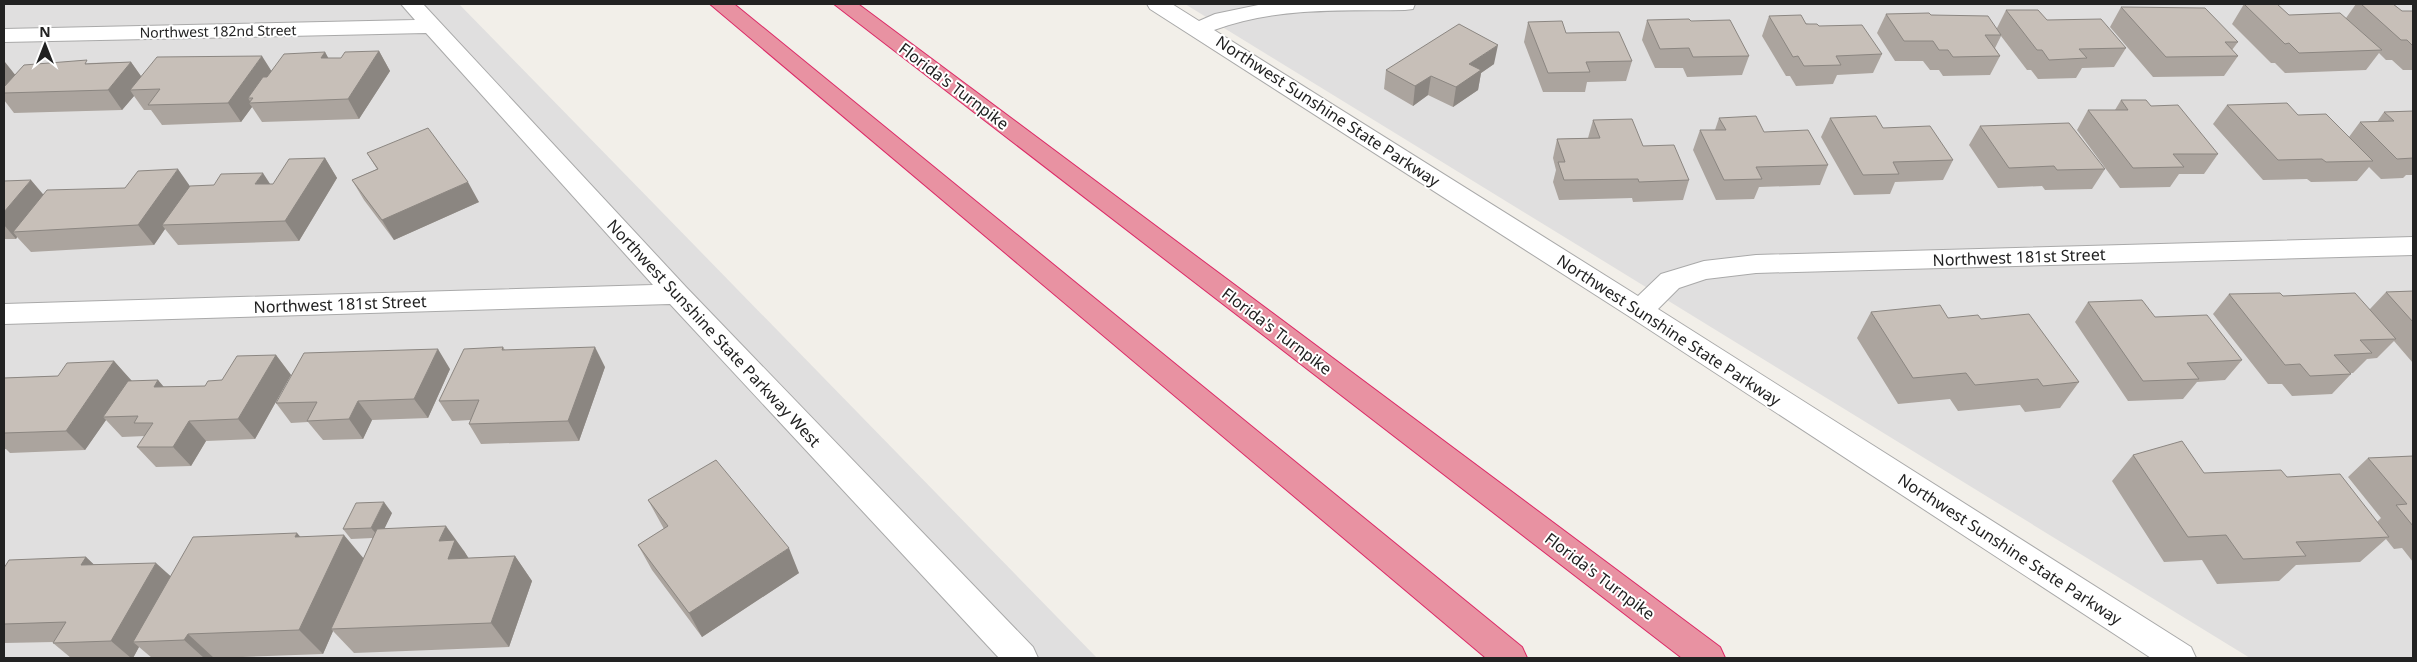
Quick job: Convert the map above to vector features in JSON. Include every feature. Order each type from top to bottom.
[{"type":"highway","points":[[721,4],[1510,658]]},
{"type":"highway","name":"Florida's Turnpike","points":[[845,4],[1708,658]]},
{"type":"street","name":"Northwest Sunshine State Parkway West","points":[[412,4],[676,294],[1020,658]]},
{"type":"street","name":"Northwest Sunshine State Parkway","points":[[1158,4],[1199,28],[1640,310],[2178,658]]},
{"type":"street","points":[[1199,28],[1221,17],[1239,12],[1303,6],[1405,4]]},
{"type":"street","name":"Northwest 182nd Street","points":[[4,36],[431,26]]},
{"type":"street","name":"Northwest 181st Street","points":[[1640,310],[1670,281],[1704,270],[1756,264],[2413,246]]},
{"type":"street","name":"Northwest 181st Street","points":[[4,314],[676,294]]},
{"type":"shaded area","points":[[4,4],[459,4],[1097,658],[4,658]]},
{"type":"shaded area","points":[[1185,4],[2413,4],[2413,658],[2250,658]]},
{"type":"building","points":[[2244,4],[2277,4],[2289,15],[2340,13],[2382,50],[2299,53],[2289,43],[2285,44]]},
{"type":"building","points":[[2361,4],[2393,4],[2402,11],[2413,11],[2413,46],[2407,40],[2401,40]]},
{"type":"building","points":[[2121,7],[2205,8],[2238,42],[2225,42],[2238,56],[2166,57]]},
{"type":"building","points":[[2006,10],[2038,10],[2047,20],[2101,19],[2126,48],[2079,49],[2087,58],[2049,60],[2042,50],[2037,50]]},
{"type":"building","points":[[1929,13],[1931,15],[1988,16],[2001,35],[1985,35],[2000,56],[1953,57],[1948,50],[1939,50],[1933,41],[1904,41],[1886,14]]},
{"type":"building","points":[[1801,15],[1806,24],[1817,24],[1819,26],[1862,25],[1882,54],[1836,56],[1841,65],[1804,66],[1798,56],[1793,57],[1769,16]]},
{"type":"building","points":[[1689,19],[1691,21],[1730,20],[1749,56],[1693,57],[1689,48],[1660,49],[1647,20]]},
{"type":"building","points":[[1562,21],[1566,33],[1619,32],[1632,61],[1586,62],[1590,72],[1548,73],[1528,22]]},
{"type":"building","points":[[1459,24],[1498,45],[1469,64],[1481,70],[1456,87],[1431,76],[1415,86],[1386,70]]},
{"type":"building","points":[[379,51],[348,99],[249,103],[253,98],[248,98],[263,77],[267,77],[284,54],[325,52],[321,58],[341,58],[345,52]]},
{"type":"building","points":[[262,56],[228,103],[148,105],[160,89],[130,90],[157,57]]},
{"type":"building","points":[[87,60],[85,64],[131,62],[108,90],[4,93],[4,87],[24,65]]},
{"type":"building","points":[[2121,100],[2146,100],[2151,106],[2178,105],[2218,154],[2173,154],[2184,167],[2133,168],[2088,110],[2128,110]]},
{"type":"building","points":[[2287,103],[2298,115],[2326,114],[2373,161],[2278,160],[2227,105]]},
{"type":"building","points":[[2413,111],[2413,158],[2397,159],[2360,122],[2394,121],[2384,112]]},
{"type":"building","points":[[1756,116],[1764,132],[1808,130],[1828,165],[1756,167],[1762,179],[1724,180],[1700,130],[1726,130],[1719,118]]},
{"type":"building","points":[[1876,116],[1883,128],[1930,126],[1953,160],[1893,162],[1899,174],[1863,175],[1830,118]]},
{"type":"building","points":[[1632,119],[1643,146],[1674,145],[1689,180],[1639,182],[1638,179],[1564,180],[1558,162],[1565,162],[1557,139],[1600,138],[1593,120]]},
{"type":"building","points":[[2069,123],[2105,169],[2057,170],[2054,166],[2009,168],[1980,126]]},
{"type":"building","points":[[428,128],[468,182],[382,220],[352,180],[378,169],[367,153]]},
{"type":"building","points":[[325,158],[285,221],[162,225],[190,186],[214,185],[221,174],[263,173],[255,184],[273,184],[289,159]]},
{"type":"building","points":[[178,169],[138,225],[13,232],[47,190],[125,188],[138,171]]},
{"type":"building","points":[[31,180],[4,212],[4,181]]},
{"type":"building","points":[[2413,291],[2413,322],[2386,292]]},
{"type":"building","points":[[2280,293],[2283,296],[2355,293],[2396,339],[2360,340],[2372,353],[2334,355],[2351,374],[2310,376],[2300,364],[2285,365],[2229,294]]},
{"type":"building","points":[[2142,300],[2155,317],[2207,315],[2242,360],[2187,363],[2199,379],[2143,381],[2088,302]]},
{"type":"building","points":[[1940,305],[1948,318],[1978,315],[1981,319],[2029,314],[2079,382],[2043,386],[2038,379],[1975,385],[1966,373],[1913,378],[1871,312]]},
{"type":"building","points":[[503,347],[502,350],[595,347],[568,421],[469,424],[479,400],[439,401],[464,349]]},
{"type":"building","points":[[438,349],[414,399],[358,401],[349,419],[307,421],[317,402],[276,403],[304,353]]},
{"type":"building","points":[[276,355],[238,419],[189,421],[173,447],[137,447],[153,423],[134,423],[138,416],[103,417],[128,381],[158,380],[154,387],[205,386],[208,381],[222,380],[237,356]]},
{"type":"building","points":[[114,361],[66,431],[4,433],[4,378],[58,376],[67,363]]},
{"type":"building","points":[[2182,441],[2204,473],[2281,470],[2287,477],[2340,474],[2389,537],[2296,542],[2306,556],[2243,559],[2226,535],[2188,537],[2133,455]]},
{"type":"building","points":[[2413,456],[2413,526],[2396,505],[2407,504],[2368,458]]},
{"type":"building","points":[[716,460],[789,548],[689,613],[638,545],[668,526],[648,500]]},
{"type":"building","points":[[384,502],[371,528],[343,529],[356,503]]},
{"type":"building","points":[[446,526],[439,541],[455,540],[448,559],[515,556],[491,623],[331,629],[377,529]]},
{"type":"building","points":[[297,533],[295,537],[344,535],[299,630],[188,634],[184,640],[133,642],[193,537]]},
{"type":"building","points":[[86,557],[81,565],[156,563],[111,641],[53,643],[66,622],[4,624],[4,568],[9,560]]}]
